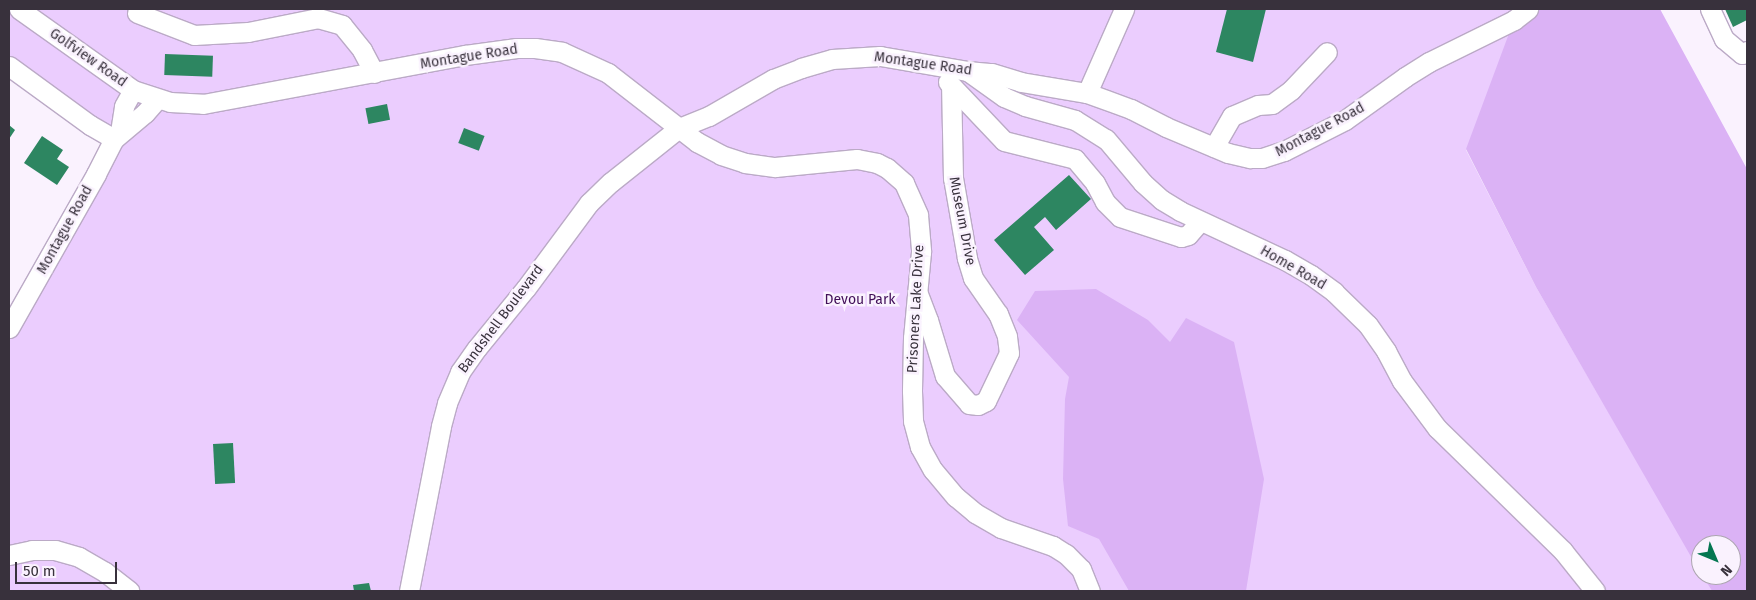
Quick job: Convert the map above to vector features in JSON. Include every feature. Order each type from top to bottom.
[{"type":"street","name":"Golfview Road","points":[[19,9],[133,90]]},
{"type":"street","points":[[1087,93],[1124,9]]},
{"type":"street","name":"Montague Road","points":[[9,328],[92,183],[117,135],[124,106],[133,90],[157,99],[185,104],[203,104],[465,55],[517,48],[562,52],[608,73],[679,128],[709,116],[774,79],[801,68],[832,59],[880,56],[968,71],[992,73],[1021,82],[1087,93],[1131,109],[1166,127],[1214,147],[1250,158],[1262,158],[1284,151],[1345,120],[1429,62],[1514,20],[1528,9]]},
{"type":"street","points":[[1710,9],[1724,39],[1742,54],[1747,51]]},
{"type":"street","points":[[137,13],[194,35],[248,32],[318,18],[342,25],[362,50],[374,73]]},
{"type":"street","points":[[1214,147],[1232,116],[1258,105],[1272,104],[1291,90],[1326,52]]},
{"type":"street","points":[[932,65],[1004,141],[1074,159],[1094,183],[1105,202],[1120,217],[1181,237],[1188,235],[1200,221]]},
{"type":"street","points":[[9,66],[90,125],[117,135]]},
{"type":"street","name":"Home Road","points":[[968,71],[1004,97],[1025,106],[1076,120],[1106,140],[1143,183],[1162,200],[1200,221],[1285,260],[1311,275],[1354,310],[1386,351],[1402,381],[1437,428],[1557,545],[1595,591]]},
{"type":"street","name":"Museum Drive","points":[[916,291],[928,320],[945,376],[969,404],[978,405],[986,401],[1009,353],[1007,336],[998,314],[973,278],[967,258],[953,178],[951,86]]},
{"type":"street","name":"Montague Road","points":[[117,135],[145,113],[157,99]]},
{"type":"street","name":"Prisoners Lake Drive","points":[[679,128],[712,150],[744,163],[775,167],[857,159],[877,163],[887,168],[904,184],[918,215],[921,252],[913,338],[913,421],[920,447],[933,470],[956,497],[975,513],[1001,528],[1053,546],[1066,554],[1081,569],[1090,591]]},
{"type":"street","name":"Bandshell Boulevard","points":[[409,591],[441,426],[447,403],[460,372],[589,203],[618,176],[679,128]]},
{"type":"street","points":[[9,555],[32,550],[55,550],[79,557],[105,572],[129,591]]},
{"type":"green space","name":"Devou Park","points":[[9,9],[1528,9],[1466,150],[1536,287],[1691,555],[1691,585],[1709,585],[1712,591],[9,591],[9,328],[114,139],[9,66]]},
{"type":"shaded area","points":[[1512,9],[1660,9],[1747,169],[1747,591],[1712,591],[1708,585],[1741,585],[1741,535],[1691,535],[1691,557],[1536,287],[1466,149],[1514,20]]},
{"type":"shaded area","points":[[1096,289],[1148,320],[1170,342],[1186,318],[1234,342],[1264,479],[1246,591],[1129,591],[1099,539],[1068,526],[1063,479],[1065,399],[1069,377],[1017,320],[1035,291]]},
{"type":"building","points":[[1227,9],[1266,9],[1253,62],[1216,52]]},
{"type":"building","points":[[1725,9],[1747,9],[1747,20],[1733,27]]},
{"type":"building","points":[[165,54],[213,56],[212,77],[164,75]]},
{"type":"building","points":[[387,104],[390,120],[368,124],[365,108]]},
{"type":"building","points":[[9,125],[15,130],[9,139]]},
{"type":"building","points":[[464,128],[485,136],[479,151],[458,143]]},
{"type":"building","points":[[42,136],[63,150],[57,159],[69,167],[57,185],[24,163]]},
{"type":"building","points":[[1069,175],[1091,199],[1056,230],[1045,217],[1034,227],[1054,250],[1025,275],[994,240]]},
{"type":"building","points":[[233,443],[235,483],[215,484],[213,444]]},
{"type":"building","points":[[369,583],[371,591],[354,591],[353,585]]}]
